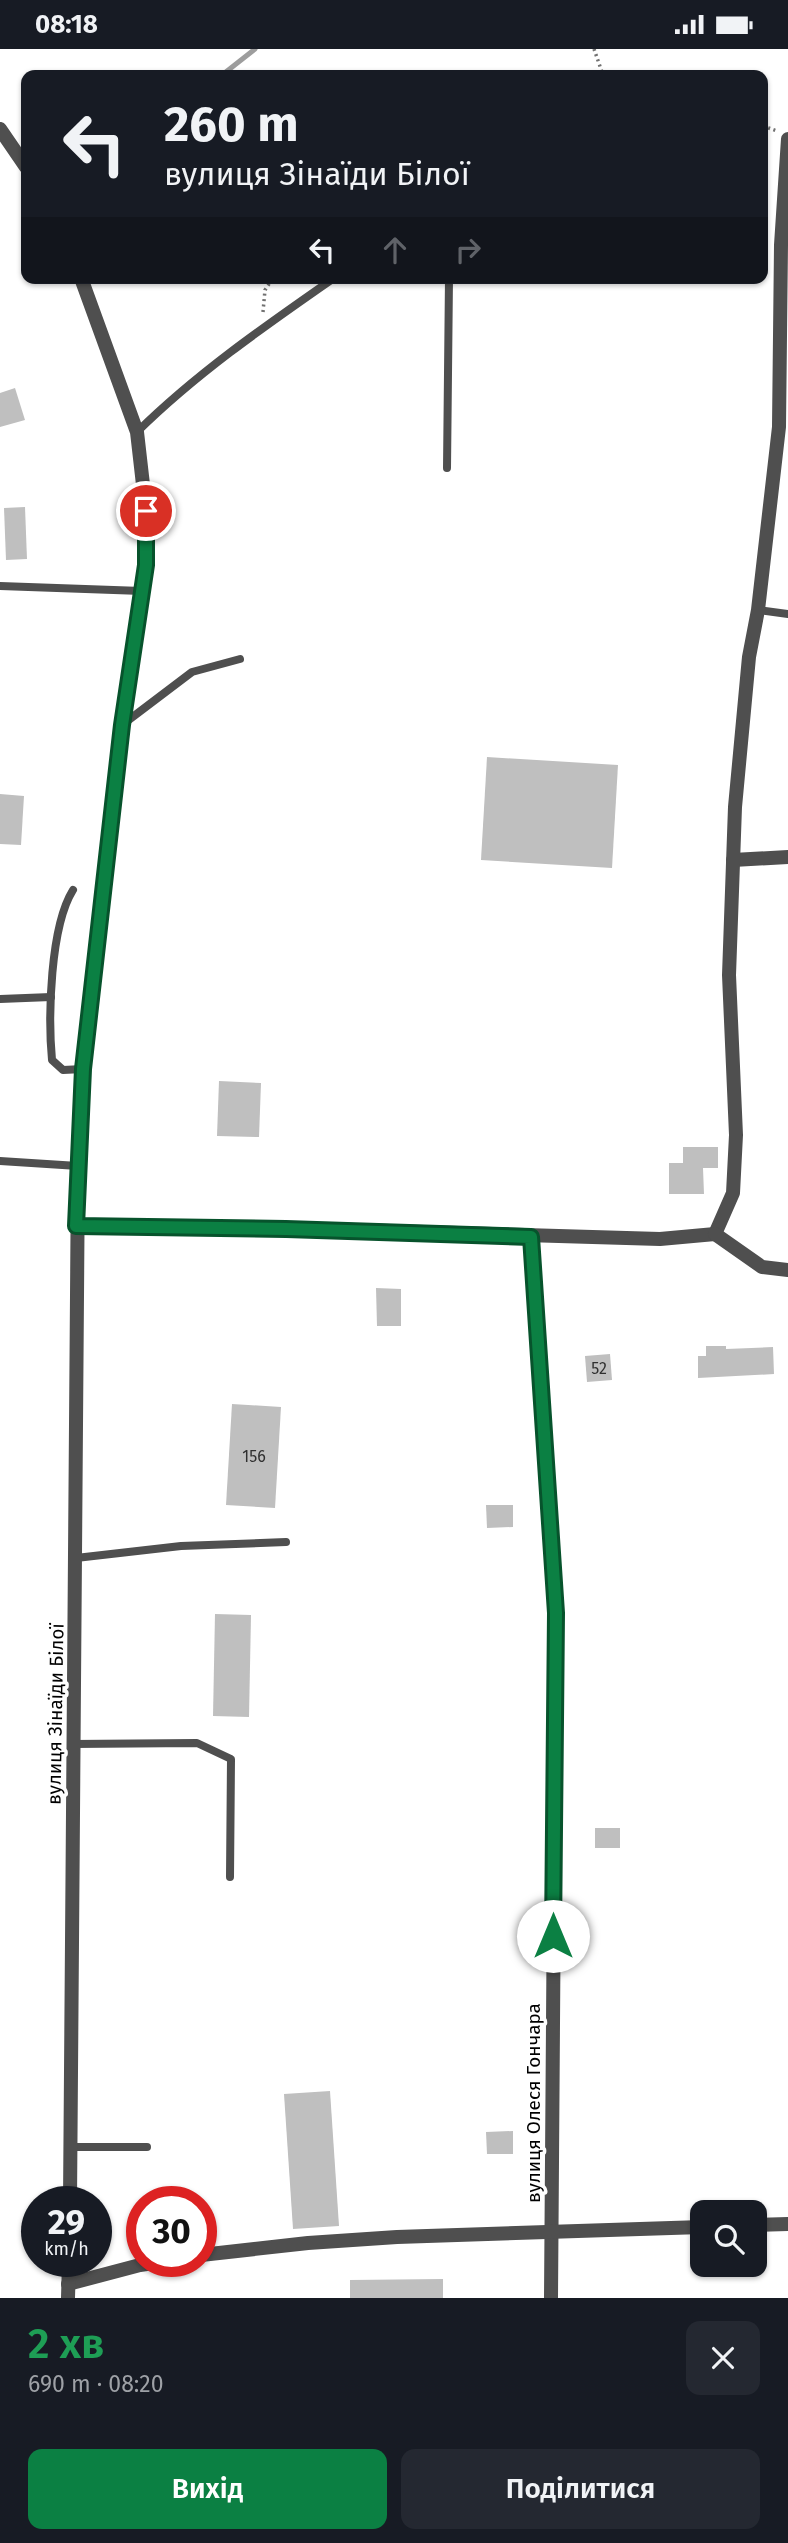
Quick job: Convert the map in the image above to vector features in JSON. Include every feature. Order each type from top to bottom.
[{"type":"street","points":[[0,129],[21,160]]},
{"type":"street","points":[[715,1234],[733,1193],[736,1135],[729,975],[735,807],[748,671],[758,610],[779,427],[781,245],[788,139]]},
{"type":"street","name":"вулиця Зінаїди Білої","points":[[70,2186],[78,1166],[83,1069],[122,725],[146,565],[146,511],[137,432],[83,284]]},
{"type":"street","points":[[733,860],[788,857]]},
{"type":"street","points":[[76,1226],[660,1239],[715,1234],[762,1268],[788,1270]]},
{"type":"street","name":"вулиця Олеся Гончара","points":[[531,1237],[556,1613],[551,2298]]},
{"type":"street","points":[[767,2225],[788,2224]]},
{"type":"street","points":[[217,2253],[308,2242],[690,2227]]},
{"type":"street","points":[[68,2291],[126,2270]]},
{"type":"lane","points":[[137,432],[167,402],[262,327],[325,284]]},
{"type":"lane","points":[[447,467],[449,284]]},
{"type":"lane","points":[[0,586],[142,591]]},
{"type":"lane","points":[[758,610],[788,614]]},
{"type":"lane","points":[[122,725],[192,672],[240,659]]},
{"type":"lane","points":[[73,890],[58,931],[49,1028],[52,1060],[63,1070],[83,1069]]},
{"type":"lane","points":[[0,999],[51,997]]},
{"type":"lane","points":[[0,1161],[78,1166]]},
{"type":"lane","points":[[76,1558],[181,1546],[286,1542]]},
{"type":"lane","points":[[72,1744],[197,1743],[231,1759],[230,1877]]},
{"type":"lane","points":[[71,2147],[147,2147]]},
{"type":"path","points":[[594,49],[601,70]]},
{"type":"path","points":[[262,327],[265,290],[269,284]]},
{"type":"building","points":[[15,388],[25,420],[0,427],[0,393]]},
{"type":"building","points":[[25,507],[27,559],[6,560],[4,508]]},
{"type":"building","points":[[487,757],[618,765],[612,868],[481,860]]},
{"type":"building","points":[[0,794],[24,796],[21,845],[0,844]]},
{"type":"building","points":[[219,1081],[261,1083],[259,1137],[217,1136]]},
{"type":"building","points":[[683,1147],[718,1147],[718,1168],[703,1168],[704,1194],[669,1194],[669,1163],[683,1163]]},
{"type":"building","points":[[376,1288],[401,1289],[401,1326],[377,1326]]},
{"type":"building","points":[[706,1346],[726,1346],[726,1349],[773,1347],[774,1374],[698,1378],[698,1356],[706,1356]]},
{"type":"building","points":[[610,1354],[612,1380],[587,1382],[585,1356]]},
{"type":"building","points":[[232,1404],[281,1407],[275,1508],[226,1505]]},
{"type":"building","points":[[486,1505],[513,1505],[513,1527],[487,1528]]},
{"type":"building","points":[[215,1614],[251,1615],[249,1717],[213,1716]]},
{"type":"building","points":[[595,1828],[620,1828],[620,1848],[595,1848]]},
{"type":"building","points":[[330,2091],[339,2226],[293,2229],[284,2094]]},
{"type":"building","points":[[513,2131],[513,2154],[487,2154],[486,2132]]},
{"type":"building","points":[[443,2279],[443,2298],[350,2298],[350,2280]]},
{"type":"waterway","points":[[228,70],[255,49]]},
{"type":"route","points":[[146,511],[146,565],[122,725],[83,1069],[76,1226],[531,1237],[556,1613],[553,1936]]}]
